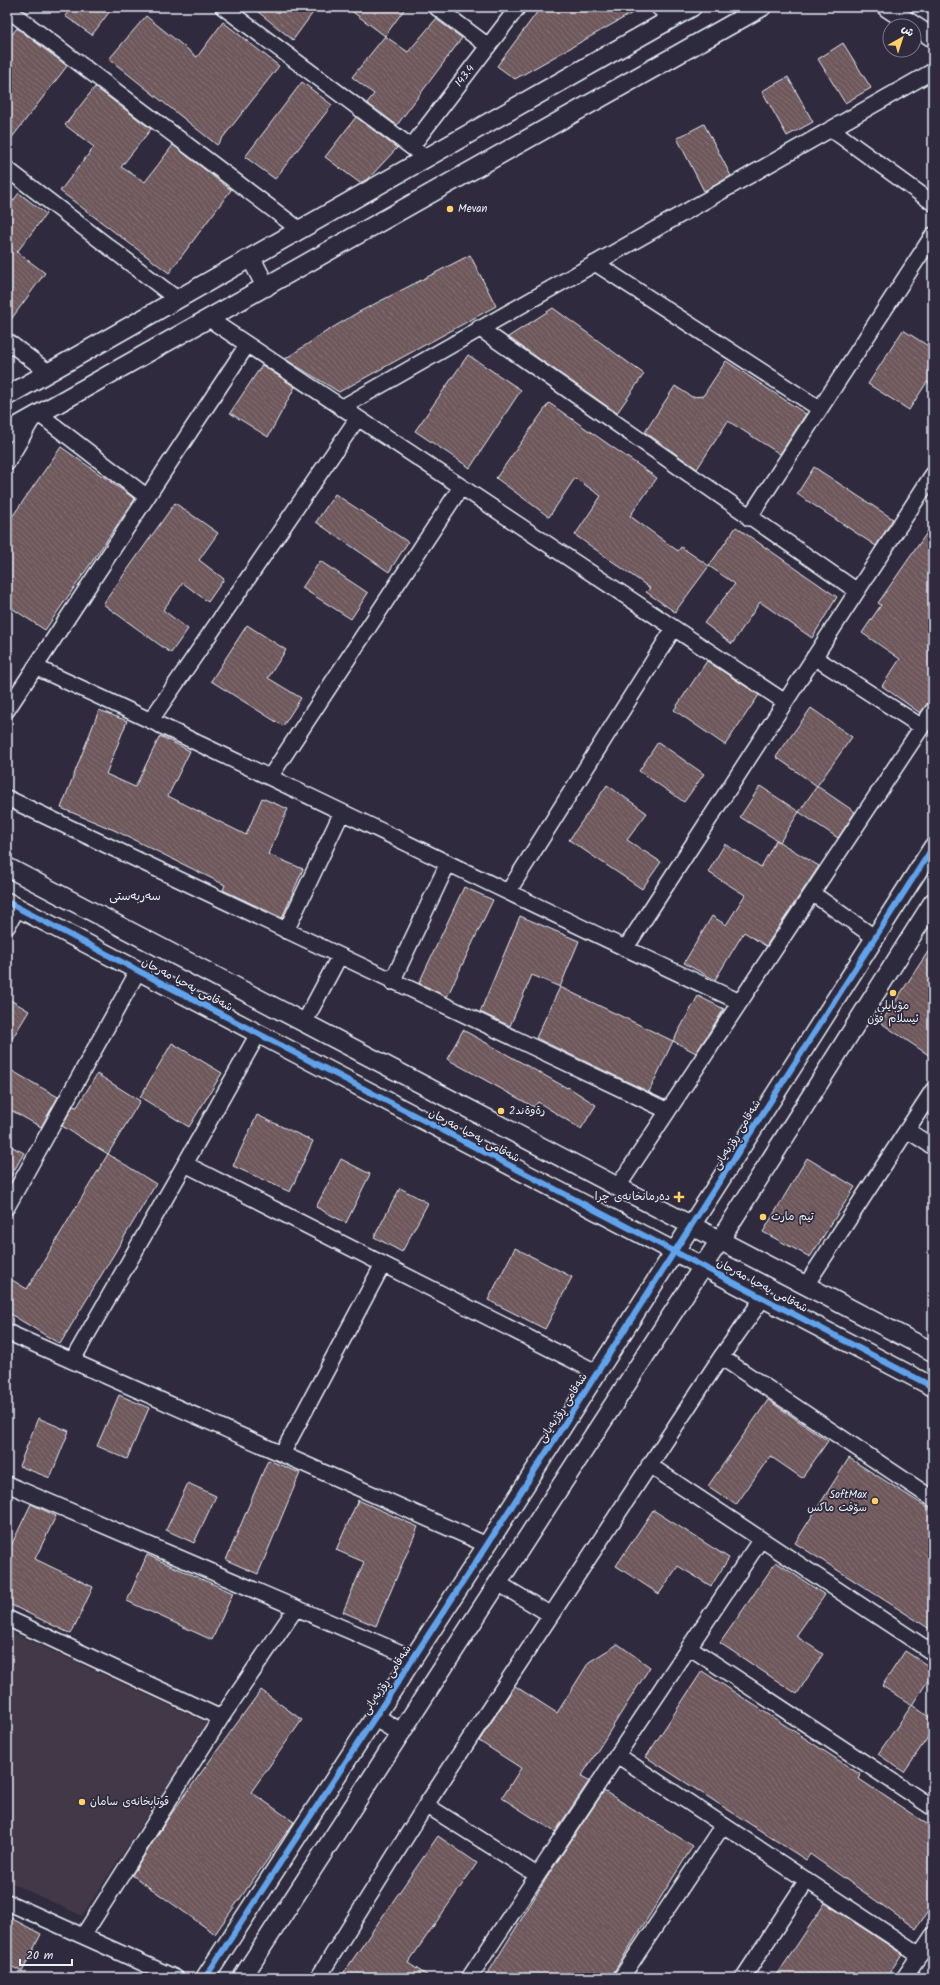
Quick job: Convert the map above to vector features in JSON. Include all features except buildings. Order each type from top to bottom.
[{"type":"street","points":[[9,7],[7,9],[300,230]]},
{"type":"street","points":[[223,7],[412,146],[426,158]]},
{"type":"street","points":[[436,7],[488,46]]},
{"type":"street","name":"143.4","points":[[412,146],[518,7]]},
{"type":"street","points":[[658,7],[672,18]]},
{"type":"street","points":[[7,396],[692,7]]},
{"type":"street","points":[[7,432],[762,7]]},
{"type":"street","points":[[886,7],[933,38]]},
{"type":"street","points":[[341,408],[479,328],[933,71]]},
{"type":"street","points":[[831,129],[933,203]]},
{"type":"street","points":[[7,169],[177,299]]},
{"type":"street","points":[[749,518],[933,236]]},
{"type":"street","points":[[251,258],[266,286]]},
{"type":"street","points":[[595,263],[820,409]]},
{"type":"street","points":[[208,319],[785,702]]},
{"type":"street","points":[[479,328],[857,592]]},
{"type":"street","points":[[7,341],[48,372]]},
{"type":"street","points":[[7,710],[247,345]]},
{"type":"street","points":[[7,463],[36,416]]},
{"type":"street","points":[[36,416],[147,497]]},
{"type":"street","points":[[151,720],[358,419]]},
{"type":"street","points":[[625,949],[933,474]]},
{"type":"street","points":[[270,777],[461,487]]},
{"type":"street","points":[[508,892],[674,628]]},
{"type":"street","points":[[814,657],[922,727]]},
{"type":"street","points":[[35,667],[151,720],[625,949],[740,1002]]},
{"type":"street","points":[[617,1188],[933,710]]},
{"type":"street","points":[[7,798],[286,932],[668,1111]]},
{"type":"street","points":[[286,932],[342,812]]},
{"type":"street","name":"شەقامی ڕۆژبەیانی","points":[[205,1978],[598,1373],[933,846]]},
{"type":"street","points":[[392,982],[448,863]]},
{"type":"street","name":"شەقامی یەحیا مەرجان","points":[[7,867],[617,1188],[720,1240],[933,1352]]},
{"type":"street","points":[[812,894],[874,937]]},
{"type":"street","points":[[242,1978],[720,1240],[933,902]]},
{"type":"street","points":[[7,927],[12,905]]},
{"type":"street","name":"شەقامی یەحیا مەرجان","points":[[12,905],[933,1387]]},
{"type":"street","points":[[304,1024],[339,957]]},
{"type":"street","points":[[7,1207],[138,970]]},
{"type":"street","points":[[186,996],[202,970]]},
{"type":"street","points":[[72,1361],[258,1034]]},
{"type":"street","points":[[806,1285],[933,1090]]},
{"type":"street","points":[[907,1130],[933,1147]]},
{"type":"street","points":[[185,1164],[598,1373]]},
{"type":"street","points":[[282,1454],[383,1264]]},
{"type":"street","points":[[318,1978],[426,1805],[649,1465],[721,1357],[763,1298]]},
{"type":"street","points":[[7,1332],[487,1545]]},
{"type":"street","points":[[721,1357],[933,1499]]},
{"type":"street","points":[[649,1465],[933,1652]]},
{"type":"street","points":[[7,1485],[413,1658]]},
{"type":"street","points":[[469,1978],[761,1539]]},
{"type":"street","points":[[498,1583],[551,1615]]},
{"type":"street","points":[[82,1936],[221,1718],[296,1608]]},
{"type":"street","points":[[7,1618],[221,1718]]},
{"type":"street","points":[[689,1647],[933,1808]]},
{"type":"street","points":[[375,1717],[401,1733]]},
{"type":"street","points":[[617,1755],[920,1955]]},
{"type":"street","points":[[426,1805],[537,1875]]},
{"type":"street","points":[[621,1978],[723,1825]]},
{"type":"street","points":[[743,1978],[806,1880]]},
{"type":"street","points":[[7,1902],[176,1978]]},
{"type":"street","points":[[904,1978],[933,1935]]},
{"type":"shaded area","name":"قوتابخانەی سامان","points":[[7,1630],[208,1723],[82,1916],[7,1881]]},
{"type":"cycle path","points":[[205,1978],[487,1545],[933,847]]},
{"type":"cycle path","points":[[7,902],[933,1387]]},
{"type":"place","name":"Mevan","points":[[450,209]]},
{"type":"place","name":"مۆبایلی ئیسلام فۆن","points":[[893,993]]},
{"type":"place","name":"رةوةند2","points":[[501,1111]]},
{"type":"place","name":"دەرمانخانەی چرا","points":[[679,1197]]},
{"type":"place","name":"تیم مارت","points":[[763,1217]]},
{"type":"place","name":"SoftMax سۆفت ماکس","points":[[875,1501]]},
{"type":"place","name":"قوتابخانەی سامان","points":[[82,1802]]},
{"type":"district","name":"سه‌ربه‌ستی","points":[[135,896]]}]
